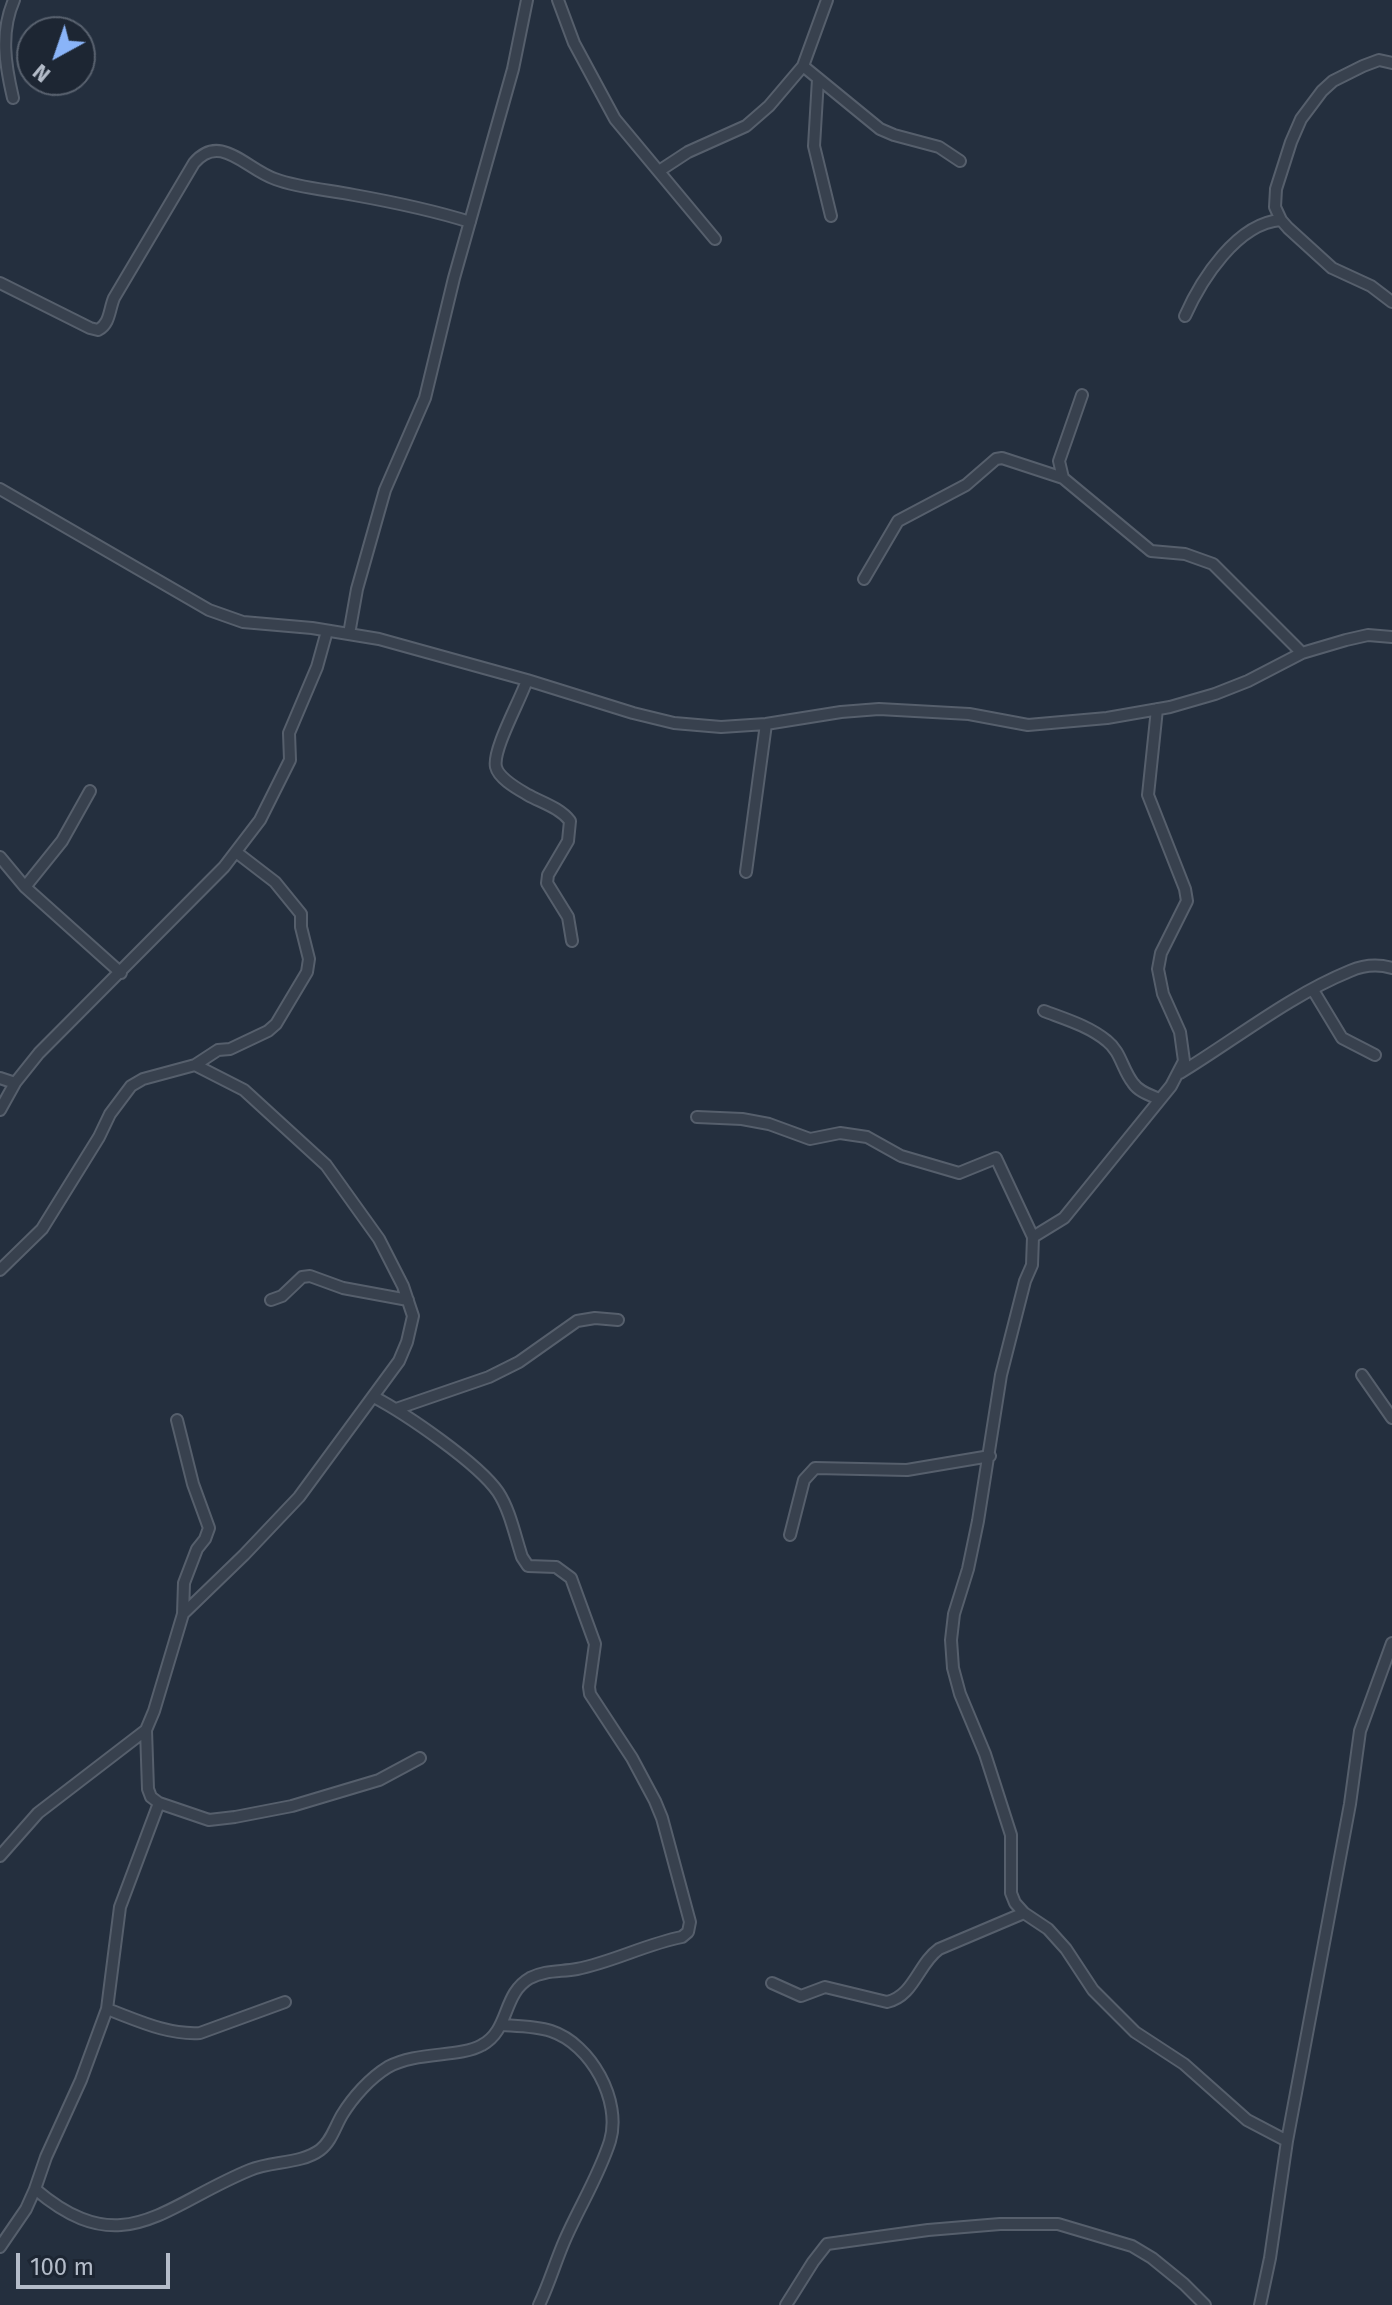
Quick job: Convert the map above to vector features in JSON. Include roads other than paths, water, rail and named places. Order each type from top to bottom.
[{"type":"street","points":[[13,98],[3,36],[14,0]]},
{"type":"street","points":[[349,634],[373,527],[398,457],[425,398],[513,69],[527,0]]},
{"type":"street","points":[[558,0],[574,43],[615,119],[715,239]]},
{"type":"street","points":[[659,171],[688,152],[746,126],[769,106],[803,66],[827,0]]},
{"type":"street","points":[[1392,63],[1379,60],[1333,81],[1301,119],[1276,189],[1275,207],[1281,220],[1332,268],[1361,279],[1392,302]]},
{"type":"street","points":[[803,66],[880,129],[939,147],[960,161]]},
{"type":"street","points":[[818,79],[814,146],[831,216]]},
{"type":"street","points":[[0,283],[90,328],[98,330],[103,327],[114,298],[194,163],[203,152],[212,149],[225,152],[275,180],[437,212],[470,222]]},
{"type":"street","points":[[1185,316],[1208,273],[1229,250],[1249,232],[1270,221],[1281,220]]},
{"type":"street","points":[[1063,478],[1059,461],[1082,395]]},
{"type":"street","points":[[864,579],[898,521],[966,485],[996,459],[1002,458],[1063,478],[1151,551],[1185,554],[1213,564],[1302,653]]},
{"type":"street","points":[[0,489],[209,610],[243,622],[379,639],[674,723],[721,727],[766,724],[879,709],[969,714],[1028,725],[1107,718],[1215,694],[1302,653],[1368,635],[1392,637]]},
{"type":"street","points":[[0,1110],[15,1083],[58,1033],[121,973],[236,852],[260,820],[290,760],[289,733],[317,667],[327,631]]},
{"type":"street","points":[[527,680],[500,743],[495,764],[499,773],[515,787],[564,813],[570,821],[568,841],[548,875],[547,883],[568,917],[572,941]]},
{"type":"street","points":[[1033,1237],[1064,1218],[1179,1073],[1184,1061],[1180,1032],[1163,994],[1158,969],[1161,953],[1187,901],[1148,795],[1157,709]]},
{"type":"street","points":[[746,872],[766,724]]},
{"type":"street","points":[[25,887],[62,841],[90,791]]},
{"type":"street","points":[[0,1270],[42,1229],[110,1114],[131,1086],[143,1079],[195,1065],[218,1050],[230,1049],[268,1031],[276,1024],[307,972],[309,959],[301,914],[275,882],[236,852]]},
{"type":"street","points":[[0,857],[25,887],[121,973]]},
{"type":"street","points":[[1179,1073],[1313,990],[1352,970],[1377,965],[1392,968]]},
{"type":"street","points":[[1313,990],[1342,1038],[1375,1055]]},
{"type":"street","points":[[1044,1011],[1108,1041],[1119,1054],[1133,1084],[1142,1092],[1159,1099]]},
{"type":"street","points":[[183,1614],[299,1497],[399,1361],[413,1316],[379,1239],[326,1165],[244,1090],[195,1065]]},
{"type":"street","points":[[0,1078],[15,1083]]},
{"type":"street","points":[[697,1117],[769,1124],[810,1139],[840,1133],[867,1137],[901,1156],[959,1173],[996,1158],[1033,1237],[1032,1265],[1001,1375],[990,1456],[968,1569],[954,1614],[951,1640],[953,1668],[1009,1825],[1013,1853],[1011,1893],[1024,1913],[1048,1929],[1066,1949],[1093,1990],[1135,2032],[1184,2064],[1247,2120],[1287,2141]]},
{"type":"street","points":[[271,1300],[282,1296],[302,1277],[310,1276],[343,1288],[408,1300]]},
{"type":"street","points":[[396,1409],[499,1372],[519,1362],[577,1321],[595,1318],[618,1320]]},
{"type":"street","points":[[1362,1375],[1392,1418]]},
{"type":"street","points":[[35,2189],[76,2217],[104,2226],[121,2227],[145,2221],[251,2169],[307,2157],[321,2150],[343,2113],[367,2083],[389,2067],[411,2058],[481,2047],[495,2036],[517,1987],[531,1977],[587,1966],[682,1937],[688,1932],[690,1922],[655,1801],[632,1758],[590,1694],[595,1644],[571,1578],[556,1567],[528,1566],[497,1490],[446,1446],[396,1409],[374,1397]]},
{"type":"street","points":[[177,1420],[193,1484],[209,1528],[184,1583],[183,1614],[146,1730],[151,1797],[159,1803],[209,1820],[235,1817],[292,1806],[379,1780],[420,1758]]},
{"type":"street","points":[[790,1535],[804,1480],[811,1470],[907,1470],[990,1456]]},
{"type":"street","points":[[1260,2305],[1287,2141],[1350,1804],[1360,1731],[1392,1643]]},
{"type":"street","points":[[0,1856],[38,1813],[146,1730]]},
{"type":"street","points":[[0,2247],[26,2209],[35,2189],[107,2009],[120,1907],[159,1803]]},
{"type":"street","points":[[772,1983],[801,1996],[825,1987],[887,2002],[895,2000],[909,1989],[930,1956],[939,1949],[1024,1913]]},
{"type":"street","points":[[107,2009],[153,2026],[187,2034],[200,2033],[285,2002]]},
{"type":"street","points":[[502,2025],[553,2031],[574,2044],[606,2088],[612,2109],[610,2140],[539,2305]]},
{"type":"street","points":[[786,2305],[827,2244],[928,2230],[1046,2223],[1132,2246],[1152,2258],[1205,2305]]}]
